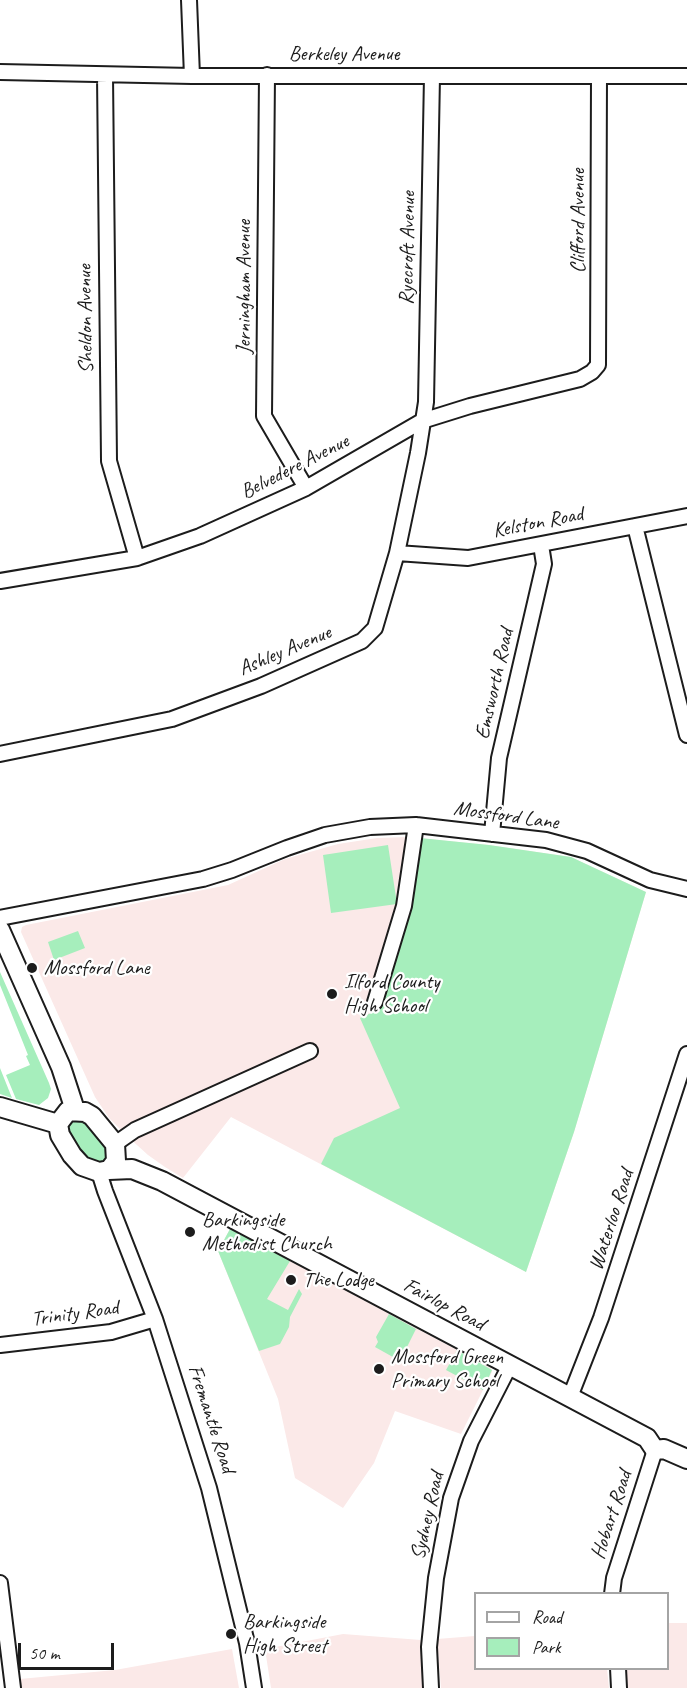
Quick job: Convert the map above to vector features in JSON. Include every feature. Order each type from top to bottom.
[{"type":"street","points":[[189,0],[192,76]]},
{"type":"street","name":"Berkeley Avenue","points":[[0,72],[192,76],[687,76]]},
{"type":"street","name":"Sheldon Avenue","points":[[105,75],[109,461],[137,558]]},
{"type":"street","name":"Jerningham Avenue","points":[[267,75],[264,416],[306,488]]},
{"type":"street","name":"Ryecroft Avenue","points":[[423,422],[426,402],[432,76]]},
{"type":"street","name":"Clifford Avenue","points":[[598,364],[599,77]]},
{"type":"street","name":"Belvedere Avenue","points":[[0,581],[137,558],[200,536],[306,488],[423,422],[470,406],[580,380],[592,372],[598,364]]},
{"type":"street","name":"Ashley Avenue","points":[[0,754],[172,719],[261,686],[362,641],[375,628],[397,553],[423,422]]},
{"type":"street","name":"Kelston Road","points":[[397,553],[468,558],[687,516]]},
{"type":"street","points":[[635,526],[687,735]]},
{"type":"street","name":"Emsworth Road","points":[[492,834],[499,758],[544,564],[541,545]]},
{"type":"street","points":[[375,1002],[404,906],[416,825]]},
{"type":"street","name":"Mossford Lane","points":[[0,918],[202,879],[325,835],[370,827],[416,825],[546,840],[587,851],[650,880],[687,889]]},
{"type":"street","points":[[0,930],[61,1067],[75,1110]]},
{"type":"street","points":[[116,1144],[135,1130],[310,1052]]},
{"type":"street","name":"Waterloo Road","points":[[570,1397],[605,1307],[687,1054]]},
{"type":"street","points":[[0,1107],[58,1125]]},
{"type":"street","points":[[75,1110],[93,1116],[116,1144],[116,1161],[104,1171],[82,1166],[60,1135],[58,1125],[68,1111],[75,1110]]},
{"type":"street","name":"Fairlop Road","points":[[104,1171],[132,1169],[162,1181],[647,1438],[655,1450],[664,1449],[687,1459]]},
{"type":"street","name":"Fremantle Road","points":[[104,1171],[105,1191],[155,1319],[209,1488],[247,1643],[255,1688]]},
{"type":"street","name":"Trinity Road","points":[[0,1345],[111,1332],[155,1319]]},
{"type":"street","name":"Sydney Road","points":[[432,1688],[429,1647],[436,1578],[451,1498],[471,1441],[510,1365]]},
{"type":"street","name":"Hobart Road","points":[[612,1592],[614,1578],[655,1450]]},
{"type":"street","points":[[0,1583],[13,1688]]},
{"type":"street","points":[[618,1670],[619,1688]]},
{"type":"shaded area","name":"Ilford County High School","points":[[408,837],[489,845],[571,857],[646,892],[574,1132],[526,1272],[231,1117],[183,1178],[165,1167],[148,1155],[109,1118],[95,1097],[21,932],[22,927],[26,925],[228,885],[285,859],[338,844],[377,838]]},
{"type":"shaded area","name":"Mossford Green Primary School","points":[[230,1229],[491,1368],[492,1372],[461,1434],[395,1411],[374,1463],[343,1508],[295,1478],[278,1399],[218,1251]]},
{"type":"shaded area","points":[[669,1623],[687,1623],[687,1688],[627,1688],[626,1670],[669,1670]]},
{"type":"shaded area","points":[[343,1634],[421,1640],[422,1688],[271,1688],[265,1649]]},
{"type":"shaded area","points":[[474,1636],[474,1670],[607,1670],[609,1688],[441,1688],[437,1639]]},
{"type":"shaded area","points":[[232,1649],[239,1688],[21,1688],[20,1679],[115,1670]]},
{"type":"green space","points":[[420,838],[571,857],[646,892],[574,1132],[526,1272],[321,1164],[334,1138],[400,1108],[360,1018],[380,1009],[411,908]]},
{"type":"green space","points":[[388,845],[397,904],[331,913],[323,855]]},
{"type":"green space","points":[[78,931],[85,948],[54,960],[48,942]]},
{"type":"green space","points":[[0,972],[51,1089],[48,1098],[39,1105],[16,1099],[6,1075],[30,1065],[0,985]]},
{"type":"green space","points":[[0,1068],[12,1098],[0,1094]]},
{"type":"green space","points":[[70,1120],[86,1123],[108,1149],[109,1158],[102,1164],[84,1156],[67,1130]]},
{"type":"green space","points":[[230,1229],[290,1261],[267,1299],[288,1310],[299,1289],[302,1294],[280,1344],[259,1351],[218,1251]]},
{"type":"green space","points":[[389,1314],[416,1329],[400,1361],[375,1347],[378,1342],[376,1337]]},
{"type":"green space","points":[[457,1350],[492,1370],[483,1390],[446,1370]]},
{"type":"place","name":"Mossford Lane","points":[[32,968]]},
{"type":"place","name":"Ilford County High School","points":[[332,994]]},
{"type":"place","name":"Barkingside Methodist Church","points":[[190,1232]]},
{"type":"place","name":"The Lodge","points":[[291,1280]]},
{"type":"place","name":"Mossford Green Primary School","points":[[379,1369]]},
{"type":"place","name":"Barkingside High Street","points":[[231,1634]]}]
